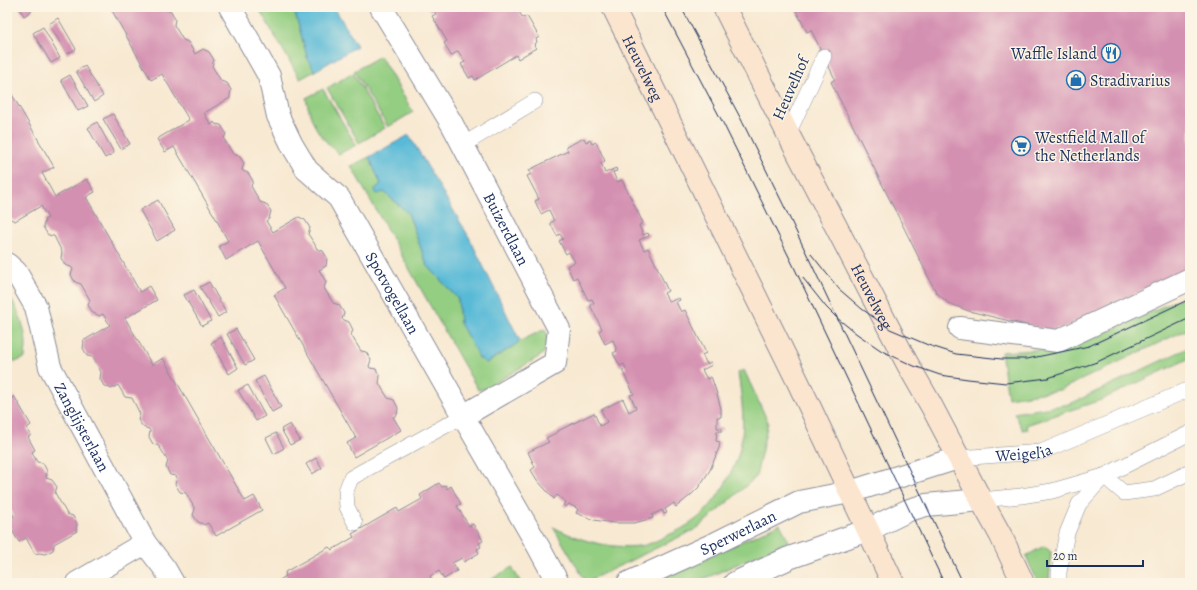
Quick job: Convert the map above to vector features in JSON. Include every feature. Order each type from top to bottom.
[{"type":"main road","name":"Heuvelweg","points":[[613,7],[798,382],[893,583]]},
{"type":"main road","name":"Heuvelweg","points":[[724,7],[907,363],[1001,536],[1023,583]]},
{"type":"street","name":"Spotvogellaan","points":[[230,7],[269,76],[278,116],[292,145],[307,170],[340,198],[462,416],[558,583]]},
{"type":"street","name":"Buizerdlaan","points":[[381,7],[463,145],[559,329],[555,363],[462,416]]},
{"type":"street","name":"Zanglijsterlaan","points":[[7,264],[16,272],[36,307],[50,367],[145,543],[165,569],[172,583]]},
{"type":"street","points":[[960,328],[1058,341],[1190,279]]},
{"type":"street","name":"Weigelia","points":[[850,492],[958,458]]},
{"type":"street","name":"Sperwerlaan","points":[[628,583],[714,544],[799,502],[850,492]]},
{"type":"street","points":[[735,583],[789,558],[868,530],[909,510],[926,505],[981,500]]},
{"type":"street","points":[[77,583],[145,543]]},
{"type":"lane","name":"Heuvelhof","points":[[788,134],[824,56]]},
{"type":"lane","points":[[463,145],[536,101]]},
{"type":"lane","name":"Weigelia","points":[[958,458],[1041,452],[1190,389]]},
{"type":"lane","points":[[355,523],[347,507],[346,491],[352,478],[363,470],[462,416]]},
{"type":"lane","points":[[981,500],[1021,496],[1052,490],[1104,476],[1190,433]]},
{"type":"lane","points":[[1104,476],[1124,493],[1154,489],[1190,472]]},
{"type":"lane","points":[[1059,583],[1059,572],[1067,533],[1080,504],[1104,476]]},
{"type":"green space","points":[[258,7],[288,7],[296,16],[308,60],[315,71],[300,79]]},
{"type":"green space","points":[[380,56],[413,112],[388,127],[354,71]]},
{"type":"green space","points":[[353,73],[385,128],[359,143],[327,88]]},
{"type":"green space","points":[[323,89],[356,145],[339,154],[321,135],[308,108],[306,98]]},
{"type":"green space","points":[[369,157],[381,184],[374,190],[384,192],[408,213],[427,265],[458,299],[460,323],[487,363],[520,341],[545,329],[547,343],[546,349],[542,355],[487,388],[478,390],[351,166]]},
{"type":"green space","points":[[7,293],[20,318],[26,338],[25,358],[15,362],[7,353]]},
{"type":"green space","points":[[1190,294],[1190,328],[1060,390],[1008,398],[1001,352],[1049,349],[1080,342],[1095,337]]},
{"type":"green space","points":[[1190,347],[1190,358],[1101,400],[1026,425],[1028,429],[1023,430],[1014,413],[1070,404]]},
{"type":"green space","points":[[744,370],[768,422],[756,477],[698,528],[586,582],[553,527],[595,543],[629,547],[647,545],[692,523],[716,499],[736,461],[741,442],[743,423],[738,373]]},
{"type":"green space","points":[[780,524],[789,541],[695,583],[651,583]]},
{"type":"green space","points":[[1044,546],[1051,552],[1049,583],[1038,583],[1026,556]]},
{"type":"green space","points":[[512,567],[521,583],[485,583]]},
{"type":"water","points":[[288,7],[334,7],[357,46],[315,71],[308,60],[296,16]]},
{"type":"water","points":[[409,135],[469,237],[520,341],[486,363],[479,358],[460,323],[458,299],[427,265],[408,213],[384,192],[377,194],[374,190],[381,184],[369,157]]},
{"type":"building","points":[[19,7],[31,7],[33,10],[24,16]]},
{"type":"building","points":[[110,7],[164,7],[165,10],[171,11],[175,19],[174,25],[183,40],[188,42],[195,54],[203,49],[209,52],[214,60],[212,66],[221,81],[227,83],[231,90],[230,98],[204,113],[211,125],[214,122],[215,124],[221,125],[226,133],[224,139],[228,146],[233,154],[239,156],[244,163],[242,170],[248,173],[253,181],[251,186],[260,202],[266,204],[271,211],[269,219],[266,221],[273,232],[299,217],[305,220],[310,228],[308,234],[317,249],[323,251],[327,258],[326,266],[319,270],[326,282],[324,288],[333,303],[339,305],[344,313],[342,319],[349,322],[353,330],[351,335],[361,351],[366,352],[371,360],[369,366],[370,368],[376,369],[380,377],[379,383],[388,398],[394,400],[398,408],[397,415],[393,417],[401,430],[354,457],[347,443],[356,438],[274,295],[285,288],[258,241],[226,260],[219,246],[228,241],[215,217],[174,147],[165,152],[157,139],[189,120],[162,74],[151,80]]},
{"type":"building","points":[[427,7],[516,7],[523,18],[527,16],[539,37],[536,39],[537,42],[534,45],[536,48],[518,59],[516,55],[475,80],[473,76],[469,78],[461,64],[465,62],[458,51],[451,56],[444,43],[447,41],[432,16],[436,14],[433,9],[430,11]]},
{"type":"building","name":"Westfield Mall of the Netherlands","points":[[794,7],[1190,7],[1190,265],[1183,271],[1064,328],[1051,330],[1038,328],[969,311],[948,303],[937,293],[932,284],[831,82],[835,79],[811,30],[807,32]]},
{"type":"building","points":[[58,18],[76,49],[67,54],[49,24]]},
{"type":"building","points":[[43,27],[60,58],[51,63],[33,33]]},
{"type":"building","points":[[85,66],[103,96],[94,102],[76,71]]},
{"type":"building","points":[[70,75],[88,106],[78,111],[61,80]]},
{"type":"building","points":[[7,86],[54,167],[42,173],[55,197],[87,179],[95,192],[86,197],[140,292],[149,286],[157,300],[125,318],[152,365],[163,358],[245,501],[254,496],[262,510],[216,536],[208,523],[204,525],[198,522],[193,515],[195,509],[186,493],[180,492],[175,484],[177,478],[176,476],[170,475],[166,467],[168,461],[159,446],[153,444],[149,437],[149,429],[143,427],[138,420],[140,414],[132,398],[125,397],[118,385],[111,389],[104,386],[100,379],[101,372],[93,357],[87,356],[83,348],[83,341],[110,325],[103,314],[99,316],[93,313],[88,305],[90,300],[81,284],[75,282],[71,275],[73,269],[65,265],[61,258],[62,252],[54,236],[48,235],[43,227],[44,220],[48,218],[41,206],[15,221],[7,216]]},
{"type":"building","points":[[113,114],[130,144],[121,149],[103,119]]},
{"type":"building","points":[[97,122],[114,153],[105,158],[88,128]]},
{"type":"building","points":[[584,138],[586,142],[590,140],[592,144],[596,142],[605,161],[601,163],[605,173],[616,168],[617,171],[613,172],[617,182],[622,180],[643,223],[639,225],[643,235],[648,233],[649,236],[639,240],[644,250],[648,248],[658,269],[668,291],[664,293],[669,302],[679,298],[680,300],[676,302],[681,312],[685,310],[706,353],[702,355],[707,364],[711,362],[712,365],[702,370],[707,379],[711,377],[712,379],[721,409],[721,417],[717,417],[717,428],[722,428],[722,431],[717,431],[716,441],[720,442],[719,448],[710,470],[699,487],[676,507],[674,503],[665,509],[667,513],[664,514],[662,510],[652,515],[653,518],[634,523],[614,523],[594,520],[576,513],[578,509],[569,504],[566,507],[563,505],[566,502],[557,495],[554,499],[537,480],[531,470],[535,467],[528,452],[549,442],[546,438],[594,413],[600,426],[607,422],[601,410],[623,399],[629,412],[636,408],[630,395],[634,394],[622,370],[626,369],[624,364],[620,366],[613,353],[617,351],[613,340],[605,344],[599,331],[602,329],[590,305],[594,303],[592,299],[588,300],[577,277],[573,279],[567,266],[575,262],[569,252],[566,254],[559,241],[563,239],[560,234],[557,236],[550,223],[554,221],[549,210],[541,214],[535,201],[539,199],[527,176],[531,174],[529,170],[568,151],[566,147]]},
{"type":"building","points":[[158,200],[175,230],[157,241],[140,210]]},
{"type":"building","points":[[209,282],[226,312],[218,317],[200,287]]},
{"type":"building","points":[[194,290],[211,321],[202,326],[184,295]]},
{"type":"building","points":[[236,329],[254,360],[245,365],[227,334]]},
{"type":"building","points":[[221,337],[238,368],[229,374],[211,343]]},
{"type":"building","points":[[264,376],[281,407],[272,412],[255,381]]},
{"type":"building","points":[[248,385],[265,416],[256,421],[238,390]]},
{"type":"building","points":[[7,392],[11,399],[14,396],[31,425],[27,428],[31,435],[28,437],[35,450],[32,452],[37,462],[43,463],[47,471],[46,478],[52,480],[57,487],[55,493],[67,514],[73,516],[77,524],[77,531],[54,544],[53,550],[45,554],[35,554],[26,538],[19,542],[7,522],[7,520],[14,516],[7,504]]},
{"type":"building","points":[[290,424],[300,440],[290,445],[281,429]]},
{"type":"building","points":[[276,433],[284,448],[274,454],[266,438]]},
{"type":"building","points":[[316,458],[322,468],[312,474],[306,464]]},
{"type":"building","points":[[439,483],[442,487],[446,485],[447,489],[451,486],[461,504],[457,506],[469,526],[473,524],[483,541],[479,543],[481,547],[477,549],[479,553],[464,562],[462,558],[452,563],[457,571],[444,579],[439,571],[430,576],[432,580],[427,583],[275,583],[286,576],[285,572],[329,547],[332,550],[354,537],[352,534],[397,508],[399,512],[422,499],[420,495]]},
{"type":"tram line","points":[[662,7],[723,123],[794,267],[944,583]]},
{"type":"tram line","points":[[681,7],[741,119],[783,204],[963,583]]},
{"type":"tram line","points":[[811,254],[839,289],[862,309],[890,329],[928,345],[956,354],[1002,359],[1027,359],[1089,346],[1190,299]]},
{"type":"tram line","points":[[803,278],[826,307],[837,318],[882,351],[914,366],[940,375],[1006,383],[1048,378],[1097,362],[1190,318]]},
{"type":"place","name":"Waffle Island","points":[[1111,53]]},
{"type":"place","name":"Stradivarius","points":[[1076,80]]},
{"type":"place","name":"Westfield Mall of the Netherlands","points":[[1021,146]]}]
